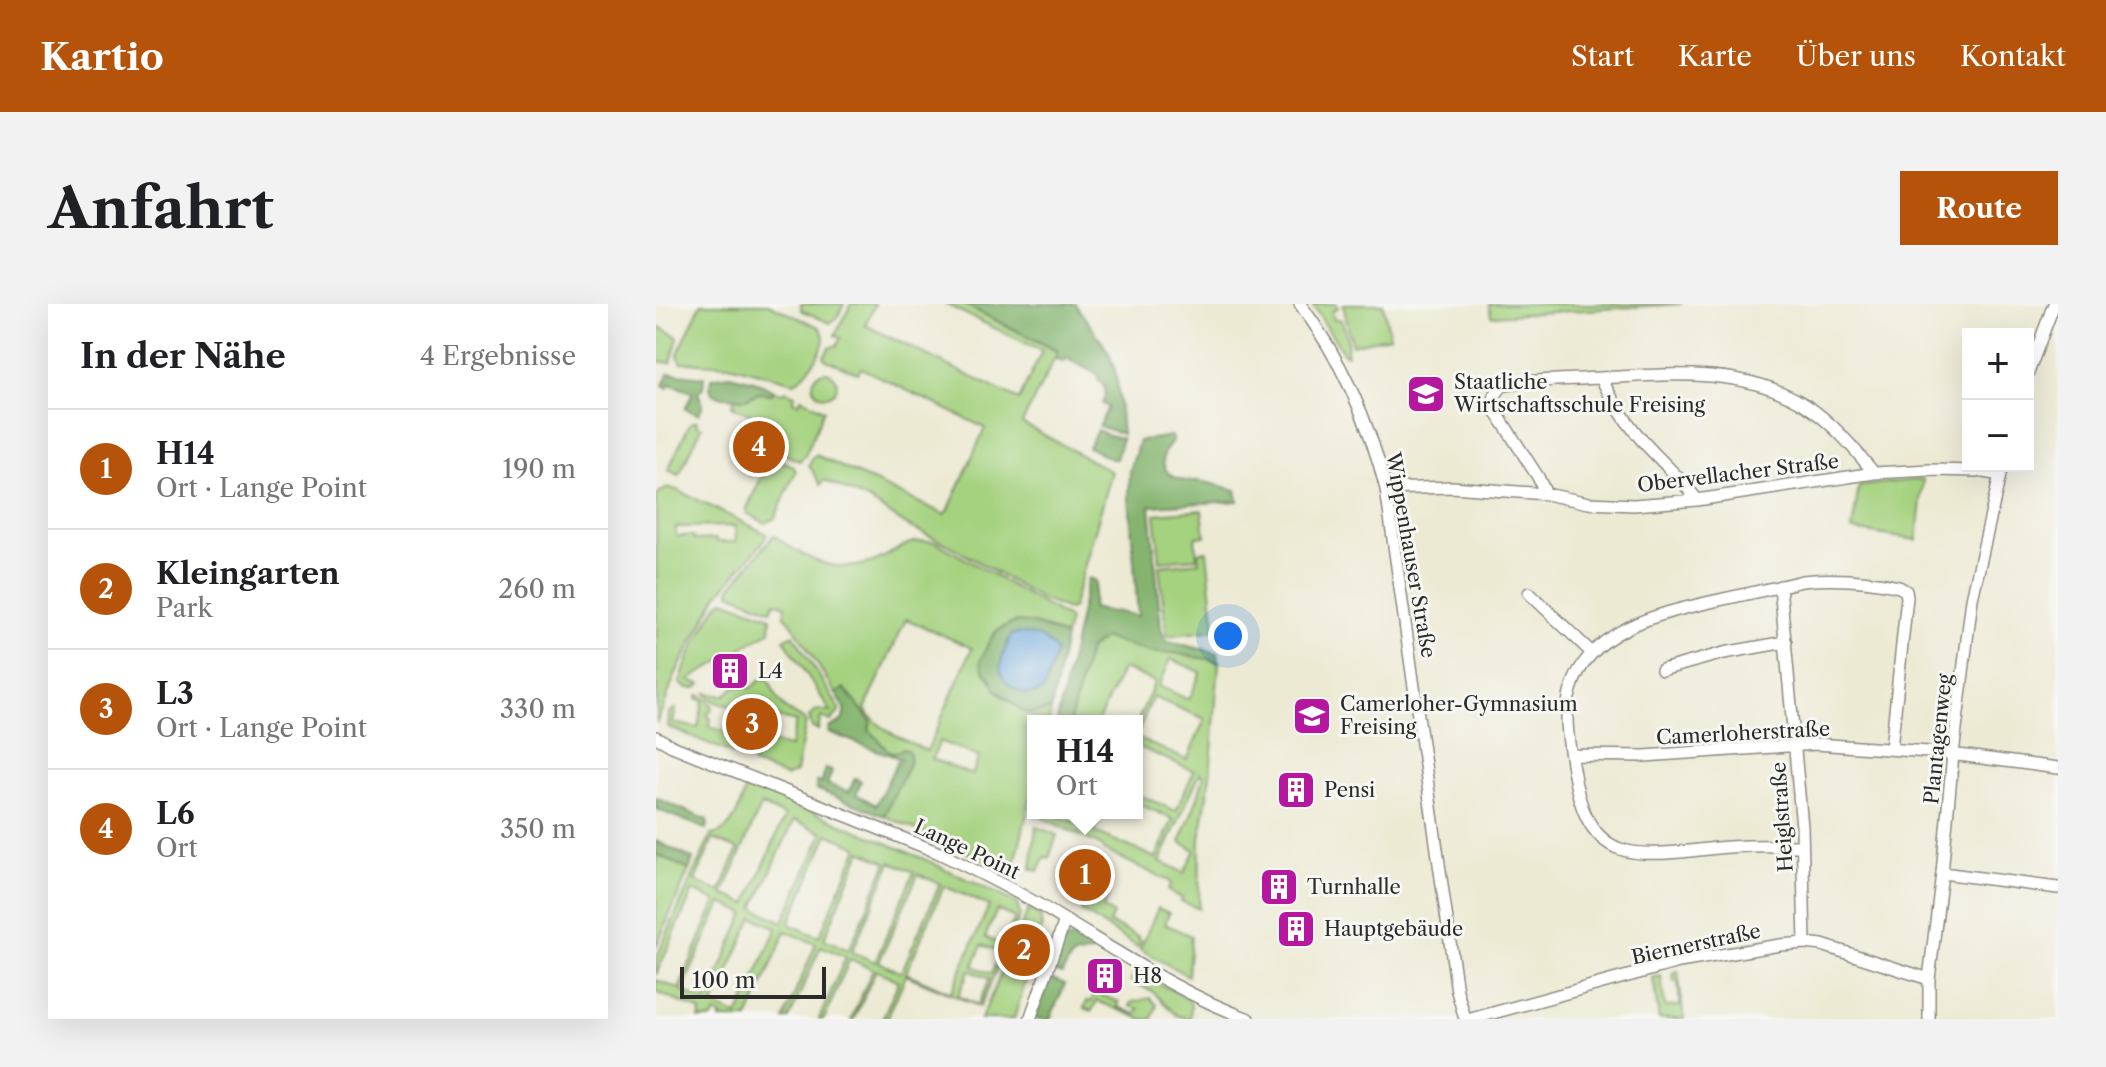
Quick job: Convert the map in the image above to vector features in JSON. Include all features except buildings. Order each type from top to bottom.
[{"type":"street","name":"Wippenhauser Straße","points":[[1300,304],[1352,388],[1368,425],[1386,489],[1455,977],[1465,1019]]},
{"type":"street","points":[[2034,357],[2054,304]]},
{"type":"street","points":[[1546,494],[1493,407],[1495,395],[1502,386],[1657,374],[1733,379],[1779,391],[1804,404],[1836,429],[1874,473]]},
{"type":"street","points":[[1601,378],[1612,400],[1637,435],[1697,500]]},
{"type":"street","name":"Obervellacher Straße","points":[[1386,489],[1452,487],[1546,494],[1589,503],[1634,505],[1697,500],[1874,473],[1962,471]]},
{"type":"street","name":"Plantagenweg","points":[[1929,1019],[1929,979],[1975,580],[2001,472]]},
{"type":"street","points":[[1802,846],[1733,846],[1638,853],[1619,849],[1600,837],[1585,815],[1577,789],[1567,718],[1575,679],[1592,653],[1620,631],[1677,609],[1802,581],[1839,579],[1893,585],[1906,591],[1907,597],[1891,749]]},
{"type":"street","name":"Heiglstraße","points":[[1780,586],[1796,745],[1804,868],[1805,943]]},
{"type":"street","points":[[1529,593],[1592,653]]},
{"type":"street","points":[[1662,670],[1724,653],[1786,642]]},
{"type":"street","name":"Lange Point","points":[[656,737],[937,852],[1065,920],[1181,989],[1249,1019]]},
{"type":"street","name":"Camerloherstraße","points":[[1572,755],[1644,756],[1816,744],[1953,754],[2058,768]]},
{"type":"street","points":[[1942,873],[2058,888]]},
{"type":"street","points":[[1030,1019],[1065,920]]},
{"type":"street","name":"Biernerstraße","points":[[1471,1019],[1679,962],[1805,943],[1822,945],[1929,979]]},
{"type":"green space","points":[[701,304],[768,304],[819,327],[824,335],[823,344],[808,370],[794,382],[729,365],[681,362],[679,351]]},
{"type":"green space","points":[[801,304],[844,304],[837,318],[830,323],[801,310]]},
{"type":"green space","points":[[851,304],[875,304],[865,325],[1019,400],[1042,351],[945,304],[963,304],[1058,352],[1022,423],[1112,472],[1072,609],[1043,600],[947,544],[908,526],[870,501],[824,480],[821,485],[809,465],[816,455],[944,514],[985,428],[861,368],[858,373],[826,360],[824,356],[829,348],[837,345],[841,338],[835,335]]},
{"type":"green space","points":[[964,304],[1075,304],[1112,361],[1122,434],[1099,426],[1108,407],[1102,404],[1104,390],[1097,379],[1099,375],[1066,358],[1063,362],[1055,358],[1058,351]]},
{"type":"green space","points":[[1312,304],[1336,304],[1338,308],[1332,311],[1334,319],[1340,319],[1344,327],[1347,355],[1344,354]]},
{"type":"green space","points":[[1343,304],[1383,304],[1390,336],[1352,345]]},
{"type":"green space","points":[[1489,304],[1682,304],[1491,316]]},
{"type":"green space","points":[[656,325],[678,337],[671,363],[656,361]]},
{"type":"green space","points":[[825,372],[834,375],[837,384],[834,393],[825,396],[816,393],[813,384],[816,375]]},
{"type":"green space","points":[[669,373],[704,377],[703,387],[698,393],[703,404],[699,414],[685,409],[692,392],[670,384],[667,389],[663,385]]},
{"type":"green space","points":[[729,375],[754,381],[774,391],[772,394],[757,393],[746,399],[712,393],[711,378]]},
{"type":"green space","points":[[774,391],[786,391],[795,395],[793,401],[798,403],[801,398],[824,410],[805,456],[799,461],[780,452],[783,444],[779,442],[784,430],[732,406],[735,398],[746,399],[757,393],[772,394]]},
{"type":"green space","points":[[697,421],[696,424],[702,427],[679,475],[668,470],[690,423]]},
{"type":"green space","points":[[1097,430],[1122,438],[1116,459],[1088,447]]},
{"type":"green space","points":[[1171,436],[1173,440],[1163,459],[1171,475],[1186,481],[1236,490],[1238,501],[1150,506],[1164,637],[1168,641],[1218,653],[1219,663],[1173,653],[1153,653],[1104,638],[1089,649],[1072,715],[1058,715],[1088,578],[1096,581],[1092,608],[1138,616],[1129,497],[1130,471],[1139,441]]},
{"type":"green space","points":[[770,459],[778,459],[793,466],[796,471],[775,518],[765,523],[747,513],[747,508]]},
{"type":"green space","points":[[1923,479],[1917,540],[1852,530],[1859,486]]},
{"type":"green space","points":[[668,488],[677,490],[767,534],[717,596],[676,673],[657,724],[656,498]],"holes":[[[735,526],[736,542],[676,536],[676,527]]]},
{"type":"green space","points":[[1202,510],[1205,536],[1195,537],[1197,558],[1160,561],[1155,514]]},
{"type":"green space","points":[[774,535],[812,559],[840,567],[869,563],[908,544],[927,541],[936,542],[1069,619],[1065,637],[1045,627],[1004,626],[995,632],[987,645],[983,669],[1000,695],[1030,714],[1051,710],[1050,715],[1027,715],[1027,813],[1013,872],[884,816],[909,764],[897,751],[893,754],[889,752],[869,730],[871,721],[845,689],[836,694],[784,615],[786,606],[775,602],[771,610],[730,593],[731,587]],"holes":[[[906,619],[972,648],[927,751],[885,729],[865,709]],[[940,741],[979,757],[972,775],[932,759]]]},
{"type":"green space","points":[[1207,551],[1215,630],[1167,636],[1159,566],[1199,562],[1198,552]]},
{"type":"green space","points":[[724,600],[771,617],[770,631],[689,680],[701,684],[699,686],[685,687],[680,683],[691,652],[718,604]]},
{"type":"green space","points":[[1029,623],[1065,637],[1051,710],[1030,714],[1022,711],[995,689],[983,669],[980,661],[989,642],[1008,625]],"holes":[[[1012,635],[1025,694],[1008,682],[1001,669],[1003,653]]]},
{"type":"green space","points":[[793,634],[839,708],[831,721],[821,717],[818,730],[812,728],[809,717],[817,710],[831,712],[784,639]]},
{"type":"green space","points":[[1104,638],[1153,652],[1219,663],[1210,776],[1200,838],[1199,909],[1168,891],[1171,882],[1045,819],[1066,819],[1089,829],[1093,819],[1100,819],[1095,832],[1156,858],[1173,819],[1143,806],[1143,797],[1176,811],[1194,771],[1143,749],[1143,741],[1187,760],[1205,719],[1153,697],[1143,720],[1143,715],[1140,715],[1155,682],[1123,668],[1101,715],[1072,715],[1089,649]],"holes":[[[1171,659],[1201,672],[1189,700],[1159,686]],[[1200,773],[1204,776],[1180,842],[1195,850],[1184,873],[1160,861]]]},
{"type":"green space","points":[[763,678],[768,679],[782,705],[806,722],[796,772],[786,777],[753,764],[750,758],[773,743],[790,747],[796,722],[741,708],[739,702],[735,707],[719,703],[706,693],[724,696],[735,687],[751,688]]},
{"type":"green space","points":[[844,688],[871,721],[869,730],[886,749],[893,754],[902,749],[910,754],[909,764],[884,816],[816,789],[816,782],[822,783],[825,769],[832,771],[827,784],[849,792],[855,778],[861,781],[856,794],[876,805],[901,759],[828,732],[829,728],[842,721],[844,707],[836,694]]},
{"type":"green space","points":[[698,695],[712,705],[707,714],[711,719],[709,727],[747,737],[747,742],[754,747],[739,756],[668,727],[669,712],[676,709],[673,723],[698,728],[703,701],[697,698]]},
{"type":"green space","points":[[747,784],[924,859],[1017,903],[1020,916],[980,1007],[906,975],[887,1019],[882,1019],[899,981],[876,970],[854,1019],[851,1019],[873,969],[850,959],[824,1019],[819,1019],[846,957],[821,946],[789,1019],[784,1019],[816,944],[786,931],[748,1019],[720,1019],[721,1016],[715,1013],[712,1019],[699,1019],[701,1011],[656,992],[656,980],[679,989],[716,901],[693,891],[656,975],[656,959],[711,835],[719,833],[731,823]],"holes":[[[761,805],[785,816],[747,904],[723,894]],[[794,820],[823,833],[783,922],[754,908]],[[828,834],[858,847],[819,937],[789,924]],[[713,839],[738,849],[720,892],[695,881]],[[861,851],[887,862],[849,950],[824,939]],[[891,862],[914,872],[875,962],[852,952]],[[918,874],[940,884],[901,973],[879,962]],[[944,886],[989,906],[951,993],[906,973]],[[721,903],[745,913],[706,1002],[682,991]],[[997,910],[1015,918],[1003,945],[985,937]],[[753,917],[777,928],[738,1016],[713,1005]],[[982,945],[1000,952],[991,974],[973,966]],[[969,970],[989,979],[978,1005],[958,996]]]},
{"type":"green space","points":[[656,798],[707,820],[708,826],[706,829],[656,809]]},
{"type":"green space","points":[[1036,827],[1057,835],[1049,858],[1045,857],[1038,871],[1031,869]]},
{"type":"green space","points":[[656,841],[693,859],[689,870],[656,854]]},
{"type":"green space","points":[[656,854],[689,870],[656,947]]},
{"type":"green space","points":[[1093,888],[1108,896],[1103,909],[1113,914],[1109,923],[1139,937],[1138,947],[1081,911]]},
{"type":"green space","points":[[1158,908],[1169,913],[1165,924],[1191,936],[1188,976],[1140,949]]},
{"type":"green space","points":[[1029,909],[1040,916],[1042,927],[1014,1019],[981,1019]]},
{"type":"green space","points":[[1071,938],[1095,947],[1094,951],[1072,958],[1062,974],[1050,970],[1063,942]]},
{"type":"green space","points":[[1135,971],[1188,999],[1190,1019],[1176,1015],[1153,992],[1131,981]]},
{"type":"green space","points":[[1678,971],[1684,1019],[1659,1019],[1653,977],[1661,976],[1665,1007],[1680,1006],[1678,982],[1674,982],[1673,973]]},
{"type":"green space","points":[[1050,978],[1065,984],[1050,1019],[1035,1019]]},
{"type":"green space","points":[[1095,993],[1119,1002],[1118,1007],[1136,1014],[1139,1009],[1130,1006],[1132,1002],[1150,998],[1157,1005],[1152,1019],[1142,1019],[1097,1001],[1092,1011],[1084,1008]]},
{"type":"water","points":[[1016,633],[1039,637],[1056,652],[1044,689],[1039,693],[1018,691],[1002,676],[1002,658],[1009,639]]},
{"type":"place","name":"Staatliche Wirtschaftsschule Freising","points":[[1426,394]]},
{"type":"place","name":"L6","points":[[759,447]]},
{"type":"place","name":"L4","points":[[730,671]]},
{"type":"place","name":"Camerloher-Gymnasium Freising","points":[[1312,716]]},
{"type":"place","name":"L3","points":[[752,724]]},
{"type":"place","name":"Pensi","points":[[1296,790]]},
{"type":"place","name":"H14","points":[[1085,875]]},
{"type":"place","name":"Turnhalle","points":[[1279,887]]},
{"type":"place","name":"Hauptgebäude","points":[[1296,929]]},
{"type":"place","name":"Kleingarten","points":[[1024,950]]},
{"type":"place","name":"H8","points":[[1105,976]]}]
